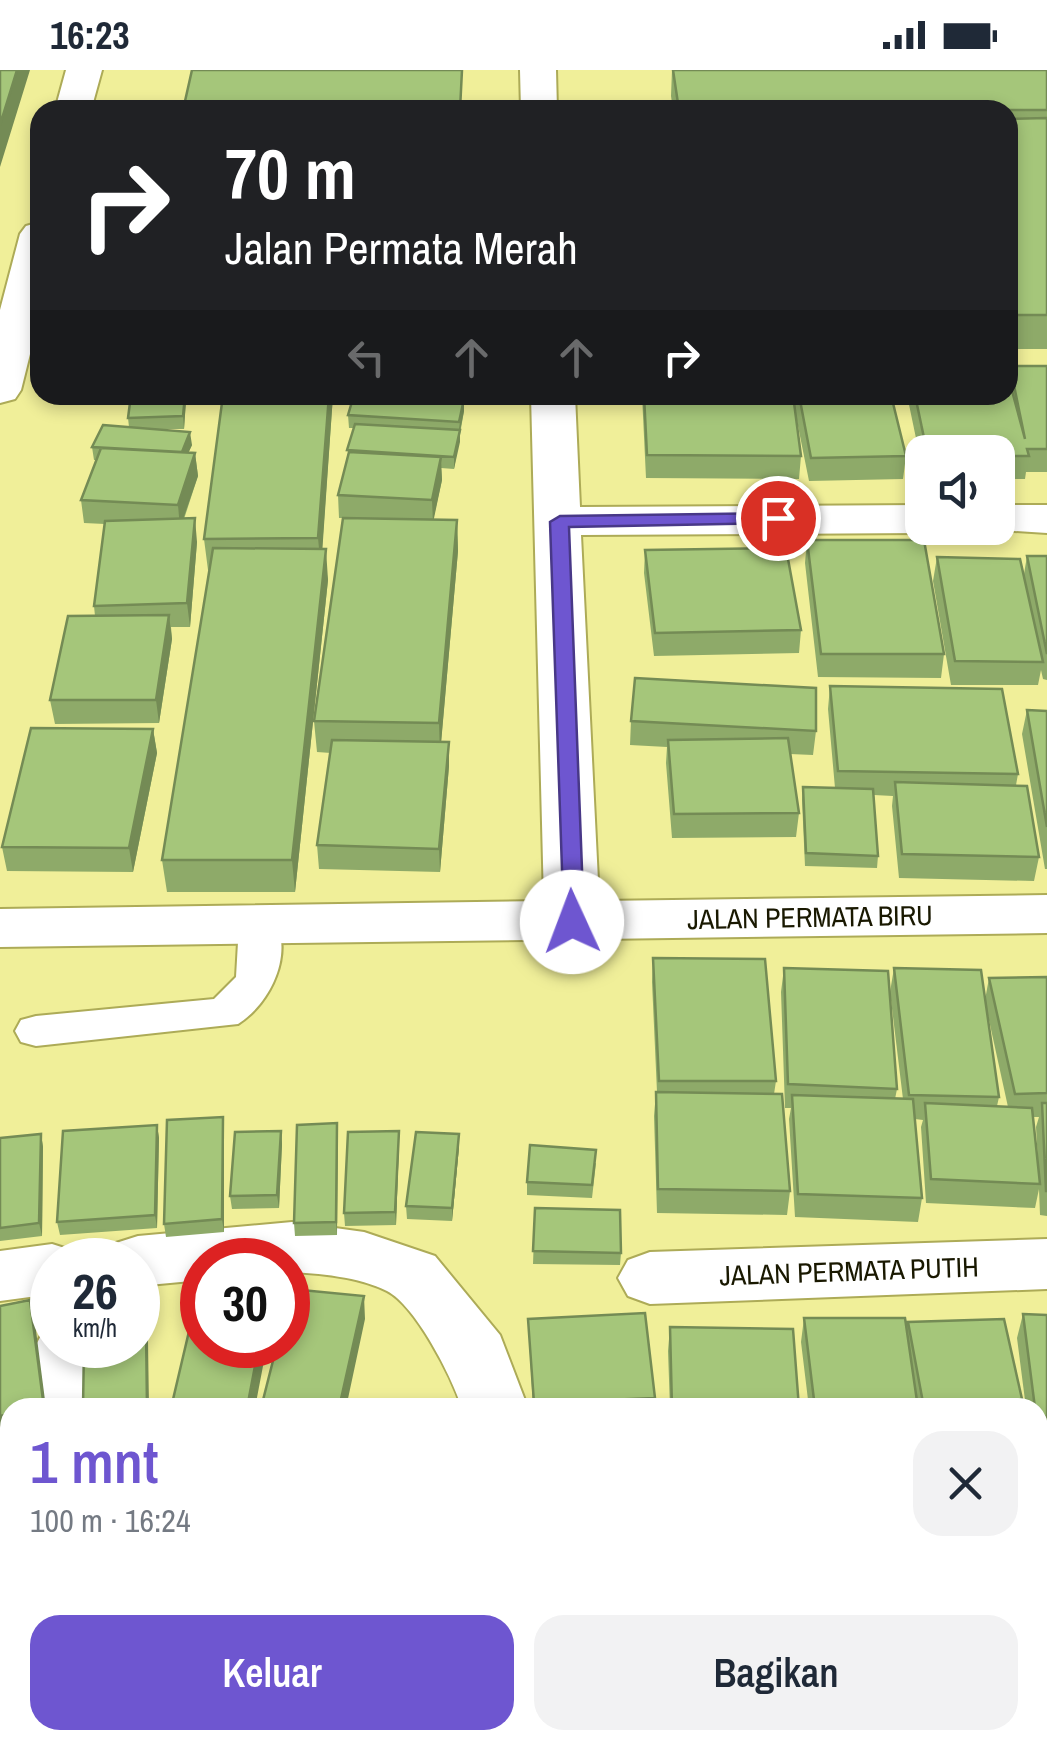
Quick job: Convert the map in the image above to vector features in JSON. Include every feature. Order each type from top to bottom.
[{"type":"street","points":[[76,100],[84,70]]},
{"type":"street","points":[[538,70],[540,100]]},
{"type":"street","points":[[0,390],[30,273]]},
{"type":"street","points":[[554,405],[572,922]]},
{"type":"street","points":[[560,522],[905,518]]},
{"type":"street","points":[[1015,519],[1047,519]]},
{"type":"street","name":"JALAN PERMATA BIRU","points":[[0,928],[1047,914]]},
{"type":"street","points":[[160,1259],[292,1247],[364,1257],[413,1274],[478,1354],[492,1398]]},
{"type":"street","name":"JALAN PERMATA PUTIH","points":[[650,1278],[1047,1264]]},
{"type":"street","points":[[0,1276],[30,1272]]},
{"type":"street","points":[[71,1368],[73,1398]]},
{"type":"lane","points":[[36,1031],[224,1013],[245,1002],[256,988],[259,925]]},
{"type":"building","points":[[0,70],[17,70],[0,125]]},
{"type":"building","points":[[192,70],[462,70],[460,100],[185,100]]},
{"type":"building","points":[[673,70],[1047,70],[1047,110],[1018,110],[1018,100],[678,100]]},
{"type":"building","points":[[1047,118],[1047,315],[1018,315],[1018,119]]},
{"type":"building","points":[[1018,366],[1047,366],[1047,449],[1027,449],[1029,456],[1015,456],[1015,435],[923,435],[917,405],[1016,405],[1025,439],[1018,405]]},
{"type":"building","points":[[130,405],[184,405],[183,416],[128,418]]},
{"type":"building","points":[[222,405],[328,405],[318,538],[204,539]]},
{"type":"building","points":[[351,405],[463,405],[459,422],[348,415]]},
{"type":"building","points":[[644,405],[794,405],[801,456],[647,455]]},
{"type":"building","points":[[801,405],[893,405],[905,456],[811,458]]},
{"type":"building","points":[[355,424],[460,430],[454,457],[347,450]]},
{"type":"building","points":[[103,425],[190,432],[182,452],[92,447]]},
{"type":"building","points":[[101,448],[195,453],[178,505],[81,500]]},
{"type":"building","points":[[349,452],[441,457],[432,500],[338,495]]},
{"type":"building","points":[[195,518],[187,603],[94,606],[105,521]]},
{"type":"building","points":[[343,518],[457,520],[439,723],[314,721]]},
{"type":"building","points":[[807,540],[905,540],[905,545],[925,545],[944,654],[821,654]]},
{"type":"building","points":[[213,548],[326,549],[292,860],[162,860]]},
{"type":"building","points":[[786,548],[801,630],[655,633],[645,550]]},
{"type":"building","points":[[1027,556],[1047,556],[1047,654]]},
{"type":"building","points":[[937,557],[1020,559],[1043,662],[955,661]]},
{"type":"building","points":[[169,615],[156,700],[50,700],[68,616]]},
{"type":"building","points":[[635,678],[816,688],[816,731],[631,721]]},
{"type":"building","points":[[830,686],[1002,689],[1018,774],[838,771]]},
{"type":"building","points":[[1027,710],[1047,711],[1047,827]]},
{"type":"building","points":[[31,728],[153,729],[129,848],[2,847]]},
{"type":"building","points":[[788,738],[799,813],[674,814],[668,740]]},
{"type":"building","points":[[332,740],[449,742],[439,849],[317,845]]},
{"type":"building","points":[[895,782],[1027,786],[1039,857],[902,854]]},
{"type":"building","points":[[803,787],[873,789],[878,856],[806,853]]},
{"type":"building","points":[[653,958],[765,959],[776,1081],[659,1081]]},
{"type":"building","points":[[784,968],[888,971],[897,1089],[788,1084]]},
{"type":"building","points":[[894,968],[981,970],[999,1097],[909,1095]]},
{"type":"building","points":[[1047,977],[1047,1093],[1015,1094],[989,978]]},
{"type":"building","points":[[656,1092],[782,1094],[790,1191],[658,1189]]},
{"type":"building","points":[[792,1095],[913,1099],[922,1198],[798,1194]]},
{"type":"building","points":[[925,1103],[1032,1108],[1040,1184],[931,1179]]},
{"type":"building","points":[[1042,1103],[1047,1103],[1047,1191],[1046,1191]]},
{"type":"building","points":[[223,1117],[222,1219],[164,1224],[167,1120]]},
{"type":"building","points":[[337,1123],[336,1222],[294,1223],[297,1125]]},
{"type":"building","points":[[157,1125],[155,1215],[57,1222],[63,1131]]},
{"type":"building","points":[[281,1131],[277,1195],[230,1196],[235,1132]]},
{"type":"building","points":[[399,1131],[395,1212],[344,1213],[348,1132]]},
{"type":"building","points":[[416,1132],[459,1134],[452,1208],[406,1206]]},
{"type":"building","points":[[41,1134],[39,1223],[0,1228],[0,1138]]},
{"type":"building","points":[[530,1145],[596,1150],[592,1185],[527,1182]]},
{"type":"building","points":[[535,1208],[620,1210],[621,1253],[533,1251]]},
{"type":"building","points":[[310,1291],[364,1296],[341,1398],[264,1398],[271,1368],[310,1368]]},
{"type":"building","points":[[30,1300],[30,1368],[39,1368],[43,1398],[0,1398],[0,1306]]},
{"type":"building","points":[[645,1313],[655,1398],[534,1398],[528,1319]]},
{"type":"building","points":[[1023,1314],[1047,1315],[1047,1398],[1034,1398]]},
{"type":"building","points":[[804,1318],[905,1318],[917,1398],[814,1398]]},
{"type":"building","points":[[1004,1319],[1022,1398],[922,1398],[908,1322]]},
{"type":"building","points":[[670,1327],[793,1329],[798,1398],[672,1398]]},
{"type":"building","points":[[84,1368],[146,1368],[147,1398],[83,1398]]},
{"type":"building","points":[[180,1368],[255,1368],[249,1398],[173,1398]]},
{"type":"route","points":[[572,922],[560,522],[778,518]]}]
